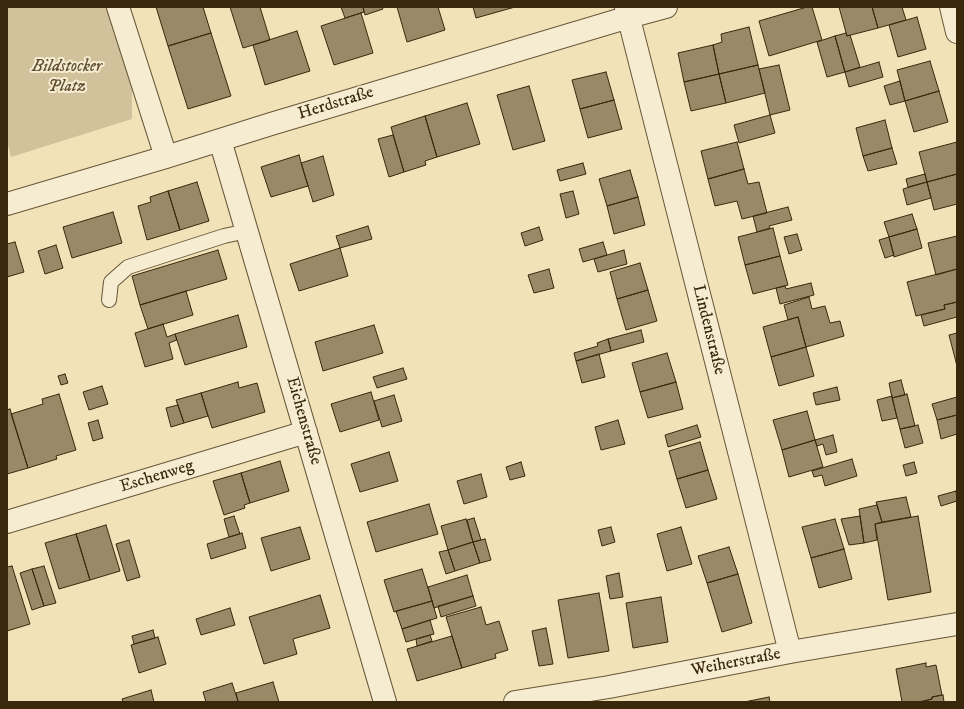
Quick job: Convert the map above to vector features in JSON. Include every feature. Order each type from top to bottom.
[{"type":"street","points":[[118,7],[166,157]]},
{"type":"street","name":"Herdstraße","points":[[8,201],[166,157],[627,12],[666,7]]},
{"type":"street","points":[[950,7],[957,32]]},
{"type":"street","name":"Lindenstraße","points":[[627,12],[790,652]]},
{"type":"street","name":"Eichenstraße","points":[[220,140],[385,702]]},
{"type":"street","name":"Eschenweg","points":[[7,522],[306,432]]},
{"type":"street","name":"Weiherstraße","points":[[515,702],[609,687],[790,652],[957,624]]},
{"type":"lane","points":[[110,300],[111,282],[128,267],[224,236],[247,231]]},
{"type":"green space","name":"Bildstocker Platz","points":[[7,7],[107,7],[132,86],[132,119],[11,157],[7,141]]},
{"type":"building","points":[[156,7],[203,7],[211,33],[168,46]]},
{"type":"building","points":[[230,7],[260,7],[270,40],[243,48]]},
{"type":"building","points":[[341,7],[363,7],[364,12],[345,18]]},
{"type":"building","points":[[363,7],[382,7],[383,9],[365,15]]},
{"type":"building","points":[[397,7],[438,7],[445,30],[407,42]]},
{"type":"building","points":[[473,7],[515,7],[476,18]]},
{"type":"building","points":[[807,7],[812,7],[822,40],[769,56],[759,21]]},
{"type":"building","points":[[839,7],[872,7],[878,28],[847,36]]},
{"type":"building","points":[[872,7],[902,7],[906,20],[878,28]]},
{"type":"building","points":[[361,13],[373,53],[334,65],[321,26]]},
{"type":"building","points":[[917,17],[926,49],[898,57],[889,25]]},
{"type":"building","points":[[749,27],[758,65],[719,74],[713,45],[722,42],[721,34]]},
{"type":"building","points":[[297,31],[310,71],[265,85],[253,45]]},
{"type":"building","points":[[211,33],[231,96],[188,109],[168,46]]},
{"type":"building","points":[[846,33],[847,36],[850,35],[860,67],[845,72],[835,36]]},
{"type":"building","points":[[835,36],[845,72],[827,77],[817,42]]},
{"type":"building","points":[[713,45],[719,74],[684,82],[678,53]]},
{"type":"building","points":[[930,61],[939,91],[905,101],[897,70]]},
{"type":"building","points":[[879,62],[883,77],[849,87],[845,72]]},
{"type":"building","points":[[758,65],[765,93],[726,103],[719,74]]},
{"type":"building","points":[[779,65],[790,110],[770,115],[759,69]]},
{"type":"building","points":[[606,72],[614,100],[580,109],[572,80]]},
{"type":"building","points":[[719,74],[726,103],[691,111],[684,82]]},
{"type":"building","points":[[900,81],[905,101],[890,105],[884,86]]},
{"type":"building","points":[[529,86],[545,141],[513,150],[497,95]]},
{"type":"building","points":[[939,91],[948,122],[914,132],[905,101]]},
{"type":"building","points":[[614,100],[622,129],[588,138],[580,109]]},
{"type":"building","points":[[467,103],[480,144],[437,157],[425,116]]},
{"type":"building","points":[[770,115],[775,133],[739,143],[734,125]]},
{"type":"building","points":[[425,116],[437,157],[425,161],[426,165],[404,172],[391,127]]},
{"type":"building","points":[[885,120],[892,148],[863,156],[856,128]]},
{"type":"building","points":[[393,135],[404,172],[389,177],[378,139]]},
{"type":"building","points":[[737,142],[744,169],[708,179],[701,151]]},
{"type":"building","points":[[957,142],[957,174],[927,182],[919,152]]},
{"type":"building","points":[[892,148],[897,164],[868,171],[863,156]]},
{"type":"building","points":[[299,155],[308,186],[271,197],[261,167]]},
{"type":"building","points":[[323,156],[334,195],[313,202],[301,163]]},
{"type":"building","points":[[583,163],[586,174],[560,181],[557,170]]},
{"type":"building","points":[[744,169],[748,184],[759,182],[767,213],[742,219],[737,201],[715,206],[708,179]]},
{"type":"building","points":[[630,170],[638,197],[607,206],[599,179]]},
{"type":"building","points":[[925,174],[927,182],[908,187],[906,179]]},
{"type":"building","points":[[957,174],[957,204],[934,210],[927,182]]},
{"type":"building","points":[[197,182],[209,221],[180,230],[168,191]]},
{"type":"building","points":[[927,182],[931,198],[907,205],[903,189]]},
{"type":"building","points":[[168,191],[180,230],[147,240],[138,206],[151,202],[150,197]]},
{"type":"building","points":[[573,191],[579,214],[566,218],[560,194]]},
{"type":"building","points":[[638,197],[645,225],[614,234],[607,206]]},
{"type":"building","points":[[788,207],[792,220],[769,226],[770,228],[757,232],[753,216]]},
{"type":"building","points":[[113,212],[122,243],[72,258],[63,227]]},
{"type":"building","points":[[912,214],[917,229],[889,237],[884,222]]},
{"type":"building","points":[[368,226],[372,239],[340,248],[336,236]]},
{"type":"building","points":[[539,227],[543,240],[525,246],[521,233]]},
{"type":"building","points":[[773,228],[780,256],[745,265],[738,237]]},
{"type":"building","points":[[917,229],[922,248],[894,257],[889,237]]},
{"type":"building","points":[[797,234],[802,250],[789,254],[784,237]]},
{"type":"building","points":[[957,236],[957,269],[936,275],[928,243]]},
{"type":"building","points":[[889,237],[894,255],[885,258],[879,240]]},
{"type":"building","points":[[15,242],[24,272],[7,277],[7,244]]},
{"type":"building","points":[[603,242],[607,255],[583,262],[579,249]]},
{"type":"building","points":[[56,245],[63,268],[45,274],[38,251]]},
{"type":"building","points":[[340,248],[348,276],[299,291],[290,264]]},
{"type":"building","points":[[218,250],[227,279],[140,305],[132,276]]},
{"type":"building","points":[[624,250],[627,264],[598,272],[594,259]]},
{"type":"building","points":[[780,256],[788,285],[753,294],[745,265]]},
{"type":"building","points":[[640,263],[648,290],[617,299],[610,272]]},
{"type":"building","points":[[549,269],[554,288],[534,293],[528,275]]},
{"type":"building","points":[[957,269],[957,302],[944,305],[945,309],[916,316],[907,282]]},
{"type":"building","points":[[811,283],[814,295],[780,304],[776,288],[785,286],[786,289]]},
{"type":"building","points":[[648,290],[657,321],[626,330],[617,299]]},
{"type":"building","points":[[186,291],[193,315],[148,329],[140,305]]},
{"type":"building","points":[[809,297],[812,309],[825,306],[830,323],[840,321],[844,336],[806,347],[798,317],[788,320],[784,305]]},
{"type":"building","points":[[957,302],[957,317],[924,326],[921,315],[945,309],[944,305]]},
{"type":"building","points":[[238,315],[247,347],[185,365],[175,334]]},
{"type":"building","points":[[798,317],[806,347],[771,357],[763,327]]},
{"type":"building","points":[[163,324],[167,337],[175,334],[177,340],[169,343],[173,359],[145,367],[135,333]]},
{"type":"building","points":[[374,325],[383,353],[323,371],[315,342]]},
{"type":"building","points":[[641,330],[644,342],[611,351],[608,339]]},
{"type":"building","points":[[957,333],[957,366],[949,335]]},
{"type":"building","points":[[608,339],[611,351],[576,361],[574,353],[598,346],[597,343]]},
{"type":"building","points":[[806,347],[814,376],[779,386],[771,357]]},
{"type":"building","points":[[667,353],[676,382],[640,392],[632,363]]},
{"type":"building","points":[[599,354],[605,377],[582,383],[576,361]]},
{"type":"building","points":[[403,368],[407,379],[377,388],[373,377]]},
{"type":"building","points":[[65,374],[68,383],[61,385],[58,376]]},
{"type":"building","points":[[901,380],[905,395],[892,398],[889,383]]},
{"type":"building","points":[[238,382],[239,388],[257,383],[265,412],[212,428],[201,393]]},
{"type":"building","points":[[676,382],[683,409],[648,418],[640,392]]},
{"type":"building","points":[[102,386],[108,404],[89,410],[83,392]]},
{"type":"building","points":[[837,387],[840,400],[816,405],[813,393]]},
{"type":"building","points":[[371,392],[379,420],[340,432],[331,404]]},
{"type":"building","points":[[201,393],[208,416],[184,423],[176,400]]},
{"type":"building","points":[[59,394],[76,450],[56,456],[57,459],[28,468],[11,414],[43,404],[42,399]]},
{"type":"building","points":[[907,394],[915,426],[900,429],[892,398]]},
{"type":"building","points":[[394,395],[402,421],[382,427],[374,401]]},
{"type":"building","points":[[892,396],[897,418],[882,421],[877,400]]},
{"type":"building","points":[[957,397],[957,415],[937,420],[932,404]]},
{"type":"building","points":[[178,405],[184,423],[171,427],[166,408]]},
{"type":"building","points":[[10,409],[28,468],[7,474],[7,410]]},
{"type":"building","points":[[807,411],[815,440],[782,450],[773,420]]},
{"type":"building","points":[[957,415],[957,434],[941,439],[937,420]]},
{"type":"building","points":[[98,420],[103,438],[93,441],[88,423]]},
{"type":"building","points":[[618,420],[625,444],[601,450],[595,427]]},
{"type":"building","points":[[697,425],[701,437],[668,447],[665,435]]},
{"type":"building","points":[[918,425],[923,443],[905,448],[900,429]]},
{"type":"building","points":[[833,435],[837,452],[826,455],[823,444],[817,446],[815,440]]},
{"type":"building","points":[[815,440],[823,467],[789,477],[782,450]]},
{"type":"building","points":[[700,442],[708,470],[677,479],[669,451]]},
{"type":"building","points":[[389,452],[398,481],[360,492],[351,464]]},
{"type":"building","points":[[852,459],[857,476],[825,486],[822,475],[814,477],[812,471]]},
{"type":"building","points":[[280,461],[289,491],[250,503],[241,473]]},
{"type":"building","points":[[521,462],[525,476],[510,480],[506,467]]},
{"type":"building","points":[[914,462],[917,473],[906,476],[903,465]]},
{"type":"building","points":[[708,470],[717,499],[686,508],[677,479]]},
{"type":"building","points":[[241,473],[250,503],[244,505],[245,508],[224,515],[213,481]]},
{"type":"building","points":[[481,474],[487,497],[464,504],[457,481]]},
{"type":"building","points":[[956,491],[957,501],[941,506],[938,496]]},
{"type":"building","points":[[906,497],[911,517],[882,522],[876,502]]},
{"type":"building","points":[[429,504],[438,534],[376,552],[367,522]]},
{"type":"building","points":[[877,505],[882,522],[875,524],[877,540],[864,543],[859,509]]},
{"type":"building","points":[[234,516],[240,534],[229,537],[224,519]]},
{"type":"building","points":[[860,516],[864,543],[849,545],[841,519]]},
{"type":"building","points":[[918,516],[931,592],[888,600],[875,524]]},
{"type":"building","points":[[474,518],[481,540],[473,542],[467,520]]},
{"type":"building","points":[[466,519],[473,542],[448,550],[441,526]]},
{"type":"building","points":[[835,519],[844,549],[811,558],[802,527]]},
{"type":"building","points":[[106,525],[120,571],[90,580],[76,534]]},
{"type":"building","points":[[300,527],[310,559],[271,571],[261,538]]},
{"type":"building","points":[[611,527],[615,542],[602,546],[598,530]]},
{"type":"building","points":[[681,527],[692,564],[667,571],[657,534]]},
{"type":"building","points":[[242,533],[246,548],[211,559],[207,544]]},
{"type":"building","points":[[76,534],[90,580],[59,589],[45,543]]},
{"type":"building","points":[[485,539],[491,560],[480,563],[473,542]]},
{"type":"building","points":[[129,540],[140,577],[127,581],[116,544]]},
{"type":"building","points":[[473,542],[480,563],[455,571],[448,550]]},
{"type":"building","points":[[729,547],[738,574],[707,583],[698,556]]},
{"type":"building","points":[[844,549],[852,579],[819,588],[811,558]]},
{"type":"building","points":[[448,550],[455,571],[446,574],[439,552]]},
{"type":"building","points":[[12,566],[30,624],[7,631],[7,567]]},
{"type":"building","points":[[44,566],[56,603],[44,606],[32,569]]},
{"type":"building","points":[[32,569],[44,606],[32,610],[20,573]]},
{"type":"building","points":[[422,569],[432,601],[394,612],[384,580]]},
{"type":"building","points":[[619,573],[623,597],[610,599],[606,576]]},
{"type":"building","points":[[738,574],[752,623],[722,632],[707,583]]},
{"type":"building","points":[[467,575],[473,596],[434,608],[428,587]]},
{"type":"building","points":[[599,593],[609,651],[568,658],[558,600]]},
{"type":"building","points":[[320,595],[330,628],[293,639],[297,654],[264,664],[249,617]]},
{"type":"building","points":[[473,596],[476,606],[441,617],[438,606]]},
{"type":"building","points":[[661,597],[668,642],[633,648],[626,603]]},
{"type":"building","points":[[432,601],[437,618],[402,629],[396,611]]},
{"type":"building","points":[[481,607],[486,625],[499,621],[508,650],[495,654],[496,658],[462,668],[446,617]]},
{"type":"building","points":[[230,608],[235,625],[201,635],[196,619]]},
{"type":"building","points":[[430,620],[434,634],[406,642],[402,629]]},
{"type":"building","points":[[546,628],[553,664],[539,666],[532,631]]},
{"type":"building","points":[[153,630],[155,638],[134,644],[132,636]]},
{"type":"building","points":[[430,635],[432,641],[417,646],[416,639]]},
{"type":"building","points":[[452,636],[462,668],[417,681],[407,649]]},
{"type":"building","points":[[158,637],[166,664],[139,673],[131,645]]},
{"type":"building","points":[[926,663],[926,667],[936,665],[942,695],[918,702],[902,702],[896,669]]},
{"type":"building","points":[[273,682],[279,702],[234,702],[238,701],[236,693]]},
{"type":"building","points":[[232,683],[238,701],[206,702],[203,692]]},
{"type":"building","points":[[151,690],[154,702],[123,702],[122,699]]},
{"type":"building","points":[[943,695],[944,702],[922,702],[932,699],[932,697]]},
{"type":"building","points":[[769,697],[770,702],[744,702]]}]
